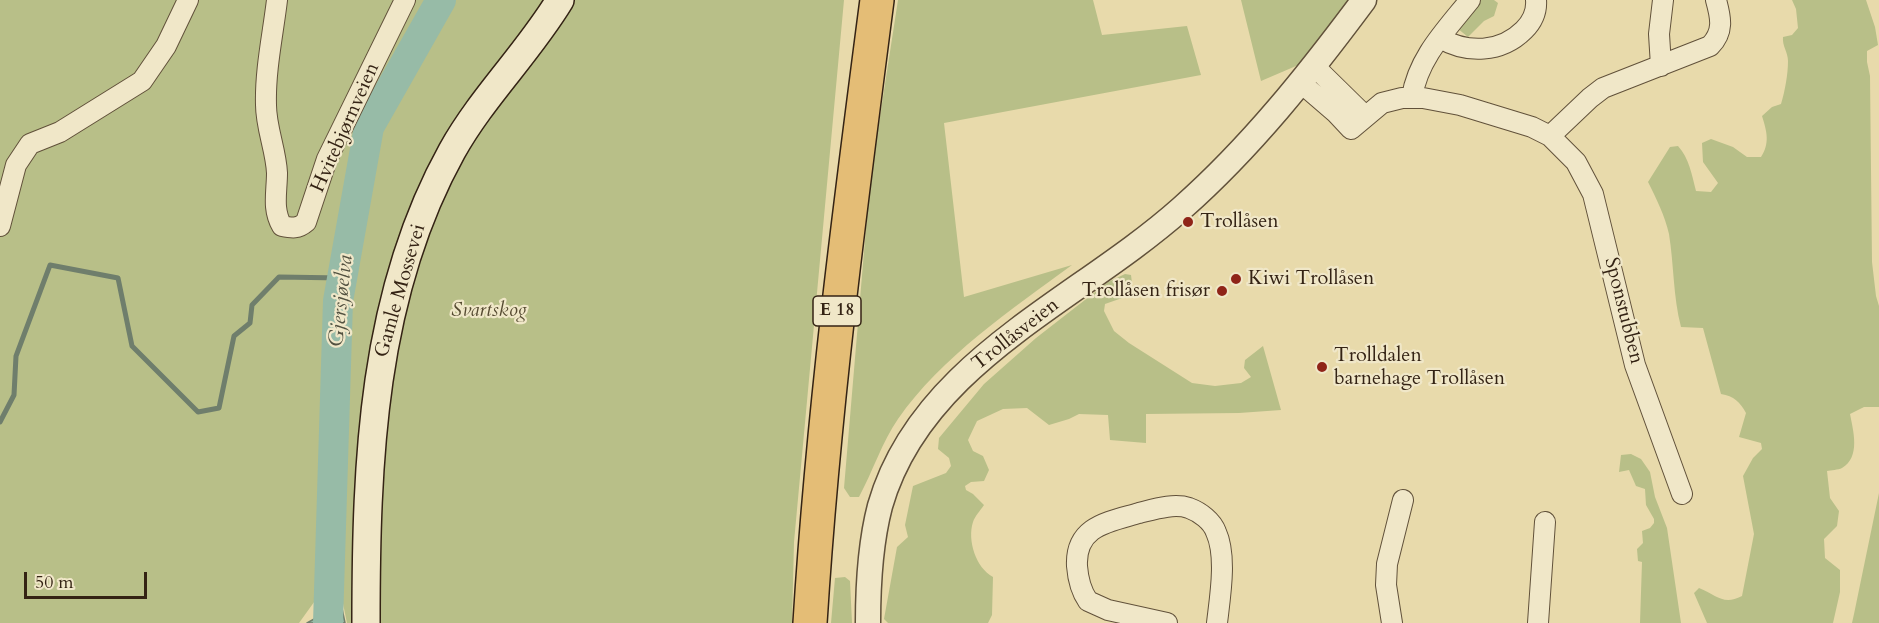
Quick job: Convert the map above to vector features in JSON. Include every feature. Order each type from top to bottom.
[{"type":"highway","name":"E 18","points":[[798,623],[811,442],[861,0]]},
{"type":"highway","name":"E 18","points":[[810,623],[823,446],[838,306],[877,0]]},
{"type":"main road","name":"Gamle Mossevei","points":[[366,623],[366,532],[373,414],[382,355],[403,270],[430,195],[453,149],[483,102],[540,30],[560,0]]},
{"type":"street","points":[[0,226],[16,165],[30,144],[60,132],[142,81],[166,46],[188,0]]},
{"type":"street","name":"Hvitebjørnveien","points":[[277,0],[266,84],[266,107],[277,172],[275,204],[278,218],[282,226],[293,228],[300,227],[306,222],[327,159],[405,0]]},
{"type":"street","name":"Trollåsveien","points":[[868,623],[871,555],[881,504],[908,440],[925,416],[956,382],[985,357],[1137,245],[1182,208],[1239,152],[1307,74],[1364,0]]},
{"type":"street","points":[[1412,97],[1419,71],[1440,38],[1470,0]]},
{"type":"street","points":[[1440,38],[1449,44],[1467,48],[1488,48],[1506,43],[1531,22],[1535,14],[1536,0]]},
{"type":"street","points":[[1661,66],[1659,34],[1663,0]]},
{"type":"street","points":[[1550,136],[1603,88],[1705,50],[1715,41],[1721,27],[1716,0]]},
{"type":"street","points":[[1307,74],[1365,116]]},
{"type":"street","name":"Sponstubben","points":[[1307,74],[1351,129],[1382,103],[1412,97],[1460,105],[1532,127],[1550,136],[1576,162],[1593,194],[1635,365],[1682,494]]},
{"type":"street","points":[[1392,623],[1386,585],[1387,564],[1403,500]]},
{"type":"street","points":[[1167,623],[1108,610],[1089,601],[1079,581],[1077,555],[1082,541],[1091,530],[1115,520],[1172,507],[1187,507],[1205,518],[1216,531],[1221,549],[1222,571],[1217,623]]},
{"type":"street","points":[[1538,623],[1545,522]]},
{"type":"green space","name":"Svartskog","points":[[0,0],[844,0],[794,542],[792,623],[347,623],[341,594],[317,598],[299,623],[0,623]]},
{"type":"green space","points":[[898,0],[1093,0],[1102,35],[1187,26],[1201,75],[944,123],[964,297],[1072,265],[979,335],[935,375],[915,396],[893,427],[859,497],[850,497],[844,488],[870,181]]},
{"type":"green space","points":[[1241,0],[1357,0],[1310,60],[1261,81]]},
{"type":"green space","points":[[1480,0],[1494,0],[1498,3],[1494,16],[1484,21],[1468,37],[1457,28]]},
{"type":"green space","points":[[1792,0],[1866,0],[1875,27],[1878,45],[1867,51],[1867,62],[1870,76],[1872,262],[1879,306],[1879,407],[1864,407],[1850,414],[1854,443],[1852,457],[1842,468],[1827,471],[1830,498],[1839,511],[1837,526],[1824,539],[1825,558],[1840,570],[1840,592],[1833,623],[1707,623],[1694,593],[1699,588],[1725,600],[1742,596],[1754,534],[1743,476],[1753,458],[1762,449],[1761,443],[1739,437],[1746,413],[1736,400],[1721,394],[1703,328],[1681,327],[1676,304],[1669,234],[1663,214],[1648,182],[1670,147],[1678,146],[1685,156],[1696,191],[1711,192],[1718,183],[1703,162],[1702,143],[1711,139],[1733,147],[1747,157],[1761,157],[1766,147],[1767,137],[1762,116],[1772,107],[1781,104],[1785,88],[1788,61],[1783,37],[1792,35],[1798,28],[1796,9]]},
{"type":"green space","points":[[1125,274],[1131,275],[1132,283],[1125,297],[1105,304],[1104,311],[1114,331],[1192,383],[1215,386],[1241,383],[1251,377],[1244,368],[1245,360],[1263,346],[1281,410],[1146,414],[1146,443],[1110,440],[1108,415],[1079,414],[1049,425],[1027,408],[1003,409],[977,421],[968,440],[973,451],[983,456],[989,470],[984,481],[971,482],[965,486],[966,490],[984,505],[974,520],[971,537],[974,553],[982,567],[993,577],[992,615],[988,623],[888,623],[884,619],[897,547],[908,537],[905,525],[913,486],[946,473],[951,466],[949,458],[938,449],[939,438],[984,384],[1036,338],[1108,282]]},
{"type":"green space","points":[[1631,454],[1641,459],[1650,472],[1655,497],[1667,528],[1681,623],[1640,623],[1642,562],[1638,561],[1637,549],[1643,543],[1642,531],[1650,528],[1654,519],[1646,505],[1645,489],[1636,486],[1629,470],[1619,472],[1621,455]]},
{"type":"green space","points":[[1879,493],[1879,623],[1852,623],[1854,614]]},
{"type":"green space","points":[[845,577],[850,581],[852,623],[831,623],[835,578]]},
{"type":"shaded area","points":[[329,596],[340,599],[345,623],[307,623],[316,618],[320,607]]},
{"type":"waterway","name":"Gjersjøelva","points":[[328,623],[338,301],[369,127],[441,0]]},
{"type":"waterway","points":[[0,422],[14,395],[16,356],[50,265],[118,278],[132,346],[198,412],[219,408],[234,336],[250,323],[252,305],[279,277],[342,278]]},
{"type":"place","name":"Trollåsen","points":[[1188,222]]},
{"type":"place","name":"Kiwi Trollåsen","points":[[1236,279]]},
{"type":"place","name":"Trollåsen frisør","points":[[1222,291]]},
{"type":"place","name":"Trolldalen barnehage Trollåsen","points":[[1322,367]]}]
